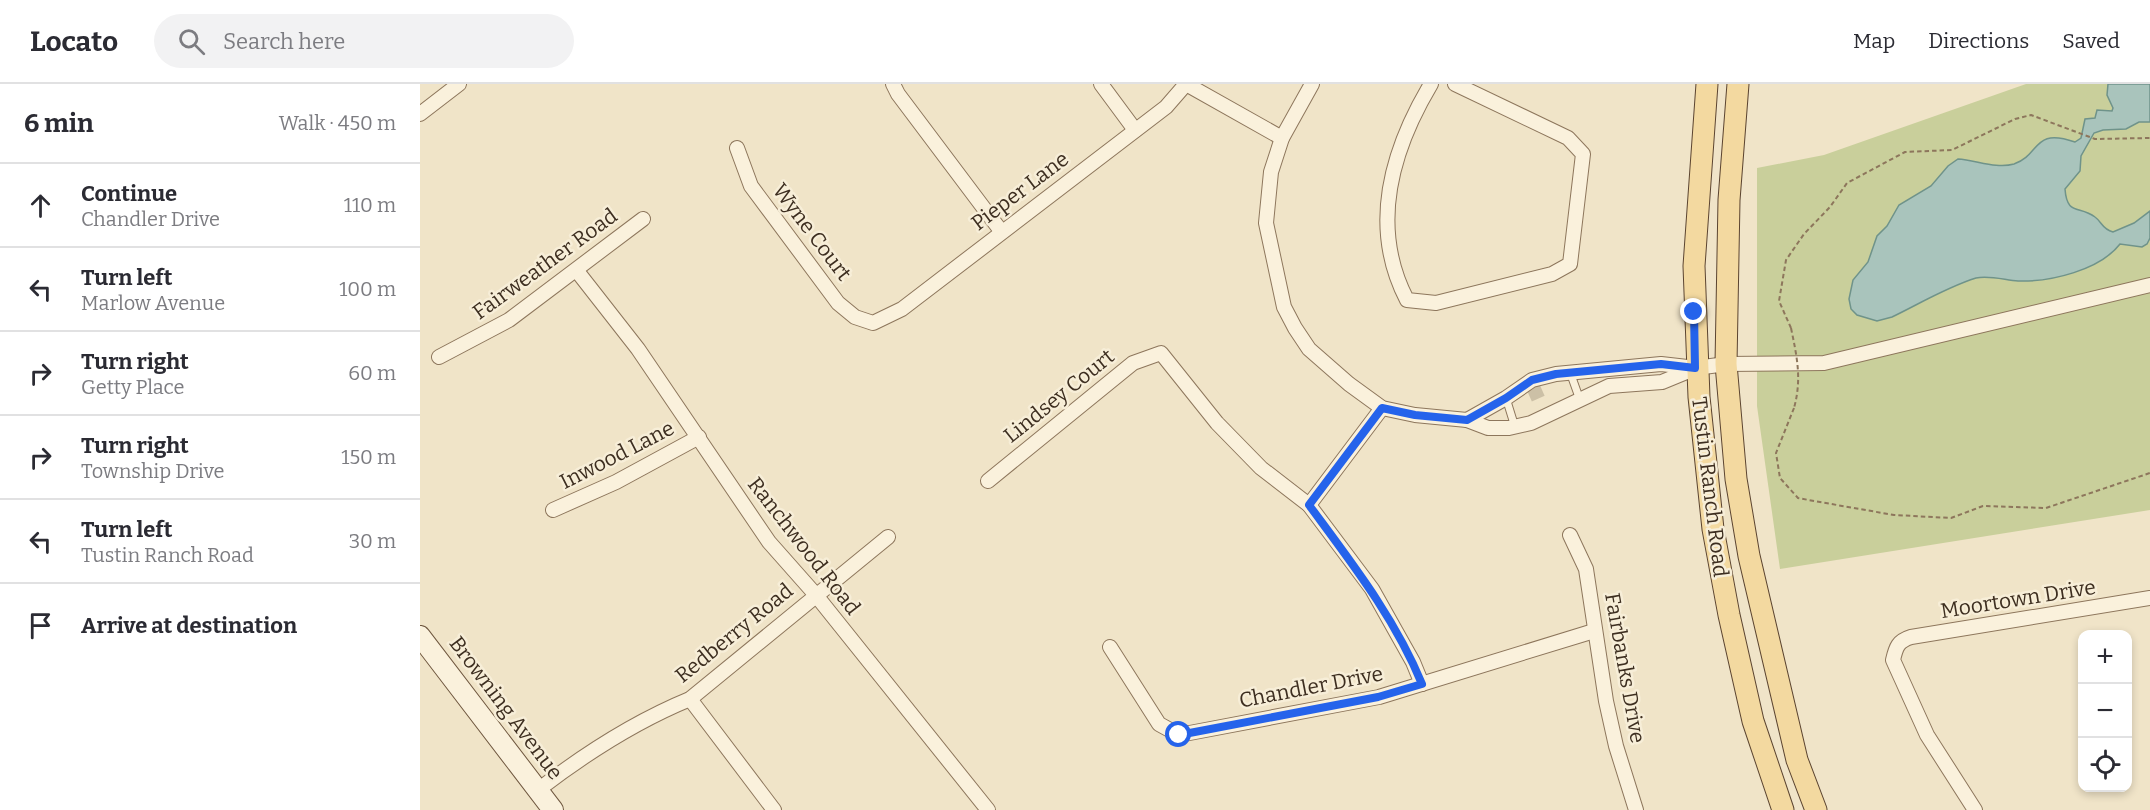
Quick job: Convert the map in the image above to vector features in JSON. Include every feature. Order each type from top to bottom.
[{"type":"main road","name":"Tustin Ranch Road","points":[[1707,84],[1694,266],[1695,368],[1713,529],[1729,615],[1753,721],[1783,810]]},
{"type":"main road","name":"Tustin Ranch Road","points":[[1738,84],[1729,200],[1726,364],[1736,478],[1749,556],[1797,760],[1816,810]]},
{"type":"street","points":[[420,114],[459,84]]},
{"type":"street","points":[[893,84],[898,94],[1001,231]]},
{"type":"street","points":[[1101,84],[1135,130]]},
{"type":"street","points":[[1186,84],[1282,138]]},
{"type":"street","name":"Pieper Lane","points":[[873,323],[902,309],[1166,107],[1186,84]]},
{"type":"street","points":[[1312,84],[1282,138],[1267,190],[1266,223],[1284,307],[1309,349],[1382,408],[1415,415],[1467,420],[1488,428],[1515,427],[1531,423],[1609,386],[1662,382],[1695,368]]},
{"type":"street","points":[[1431,84],[1398,149],[1390,175],[1387,202],[1398,282],[1407,300],[1436,303],[1552,274],[1570,264],[1583,154],[1568,138],[1455,84]]},
{"type":"street","name":"Wyne Court","points":[[737,148],[751,186],[838,303],[855,317],[873,323]]},
{"type":"street","name":"Fairweather Road","points":[[439,357],[509,320],[643,219]]},
{"type":"street","name":"Ranchwood Road","points":[[577,271],[638,349],[769,542],[815,594],[988,810]]},
{"type":"street","points":[[1467,420],[1532,380],[1556,374],[1661,364],[1695,368],[1726,364],[1824,363],[2150,285]]},
{"type":"street","name":"Lindsey Court","points":[[988,481],[1133,363],[1161,353],[1217,423],[1261,468],[1309,505]]},
{"type":"street","points":[[1547,387],[1556,374]]},
{"type":"street","points":[[1509,396],[1529,395]]},
{"type":"street","points":[[1382,408],[1309,505],[1372,589],[1413,662],[1422,684]]},
{"type":"street","name":"Inwood Lane","points":[[553,510],[616,482],[699,437]]},
{"type":"street","name":"Fairbanks Drive","points":[[1570,535],[1586,569],[1594,631],[1616,746],[1636,810]]},
{"type":"street","name":"Redberry Road","points":[[538,790],[578,759],[616,735],[652,715],[690,699],[815,594],[888,537]]},
{"type":"street","name":"Moortown Drive","points":[[1975,810],[1927,735],[1893,660],[1896,647],[1902,640],[1911,637],[2150,598]]},
{"type":"street","name":"Chandler Drive","points":[[1110,647],[1159,724],[1179,735],[1378,697],[1594,631]]},
{"type":"street","name":"Browning Avenue","points":[[420,636],[554,810]]},
{"type":"street","points":[[690,699],[774,810]]},
{"type":"lane","points":[[1570,372],[1580,400]]},
{"type":"lane","points":[[1509,396],[1515,427]]},
{"type":"path","points":[[2150,138],[2095,139],[2031,115],[1952,150],[1905,152],[1847,183],[1830,207],[1804,234],[1786,260],[1779,301],[1791,328],[1800,370],[1799,389],[1794,408],[1776,453],[1780,478],[1798,498],[1894,515],[1951,518],[1983,506],[2046,508],[2150,473]]},
{"type":"green space","points":[[2026,84],[2150,84],[2150,510],[1780,569],[1757,406],[1757,168],[1824,155]]},
{"type":"water","points":[[2108,84],[2150,84],[2150,122],[2139,122],[2126,129],[2103,130],[2094,133],[2081,156],[2080,171],[2065,189],[2066,197],[2071,207],[2089,213],[2113,232],[2134,223],[2150,211],[2150,238],[2147,244],[2142,247],[2120,244],[2100,261],[2060,277],[2031,281],[1992,277],[1976,278],[1892,317],[1877,321],[1857,315],[1851,309],[1849,299],[1853,280],[1868,262],[1877,236],[1887,226],[1899,205],[1931,186],[1948,166],[1958,159],[1993,165],[2014,164],[2023,160],[2044,140],[2061,138],[2075,142],[2081,138],[2085,119],[2095,118],[2097,110],[2112,111],[2113,108],[2107,95]]},
{"type":"tunnel","points":[[1529,395],[1547,387]]},
{"type":"route","points":[[1179,735],[1378,697],[1422,684],[1413,662],[1372,589],[1309,505],[1382,408],[1415,415],[1467,420],[1532,380],[1556,374],[1661,364],[1695,368],[1694,312]]}]
